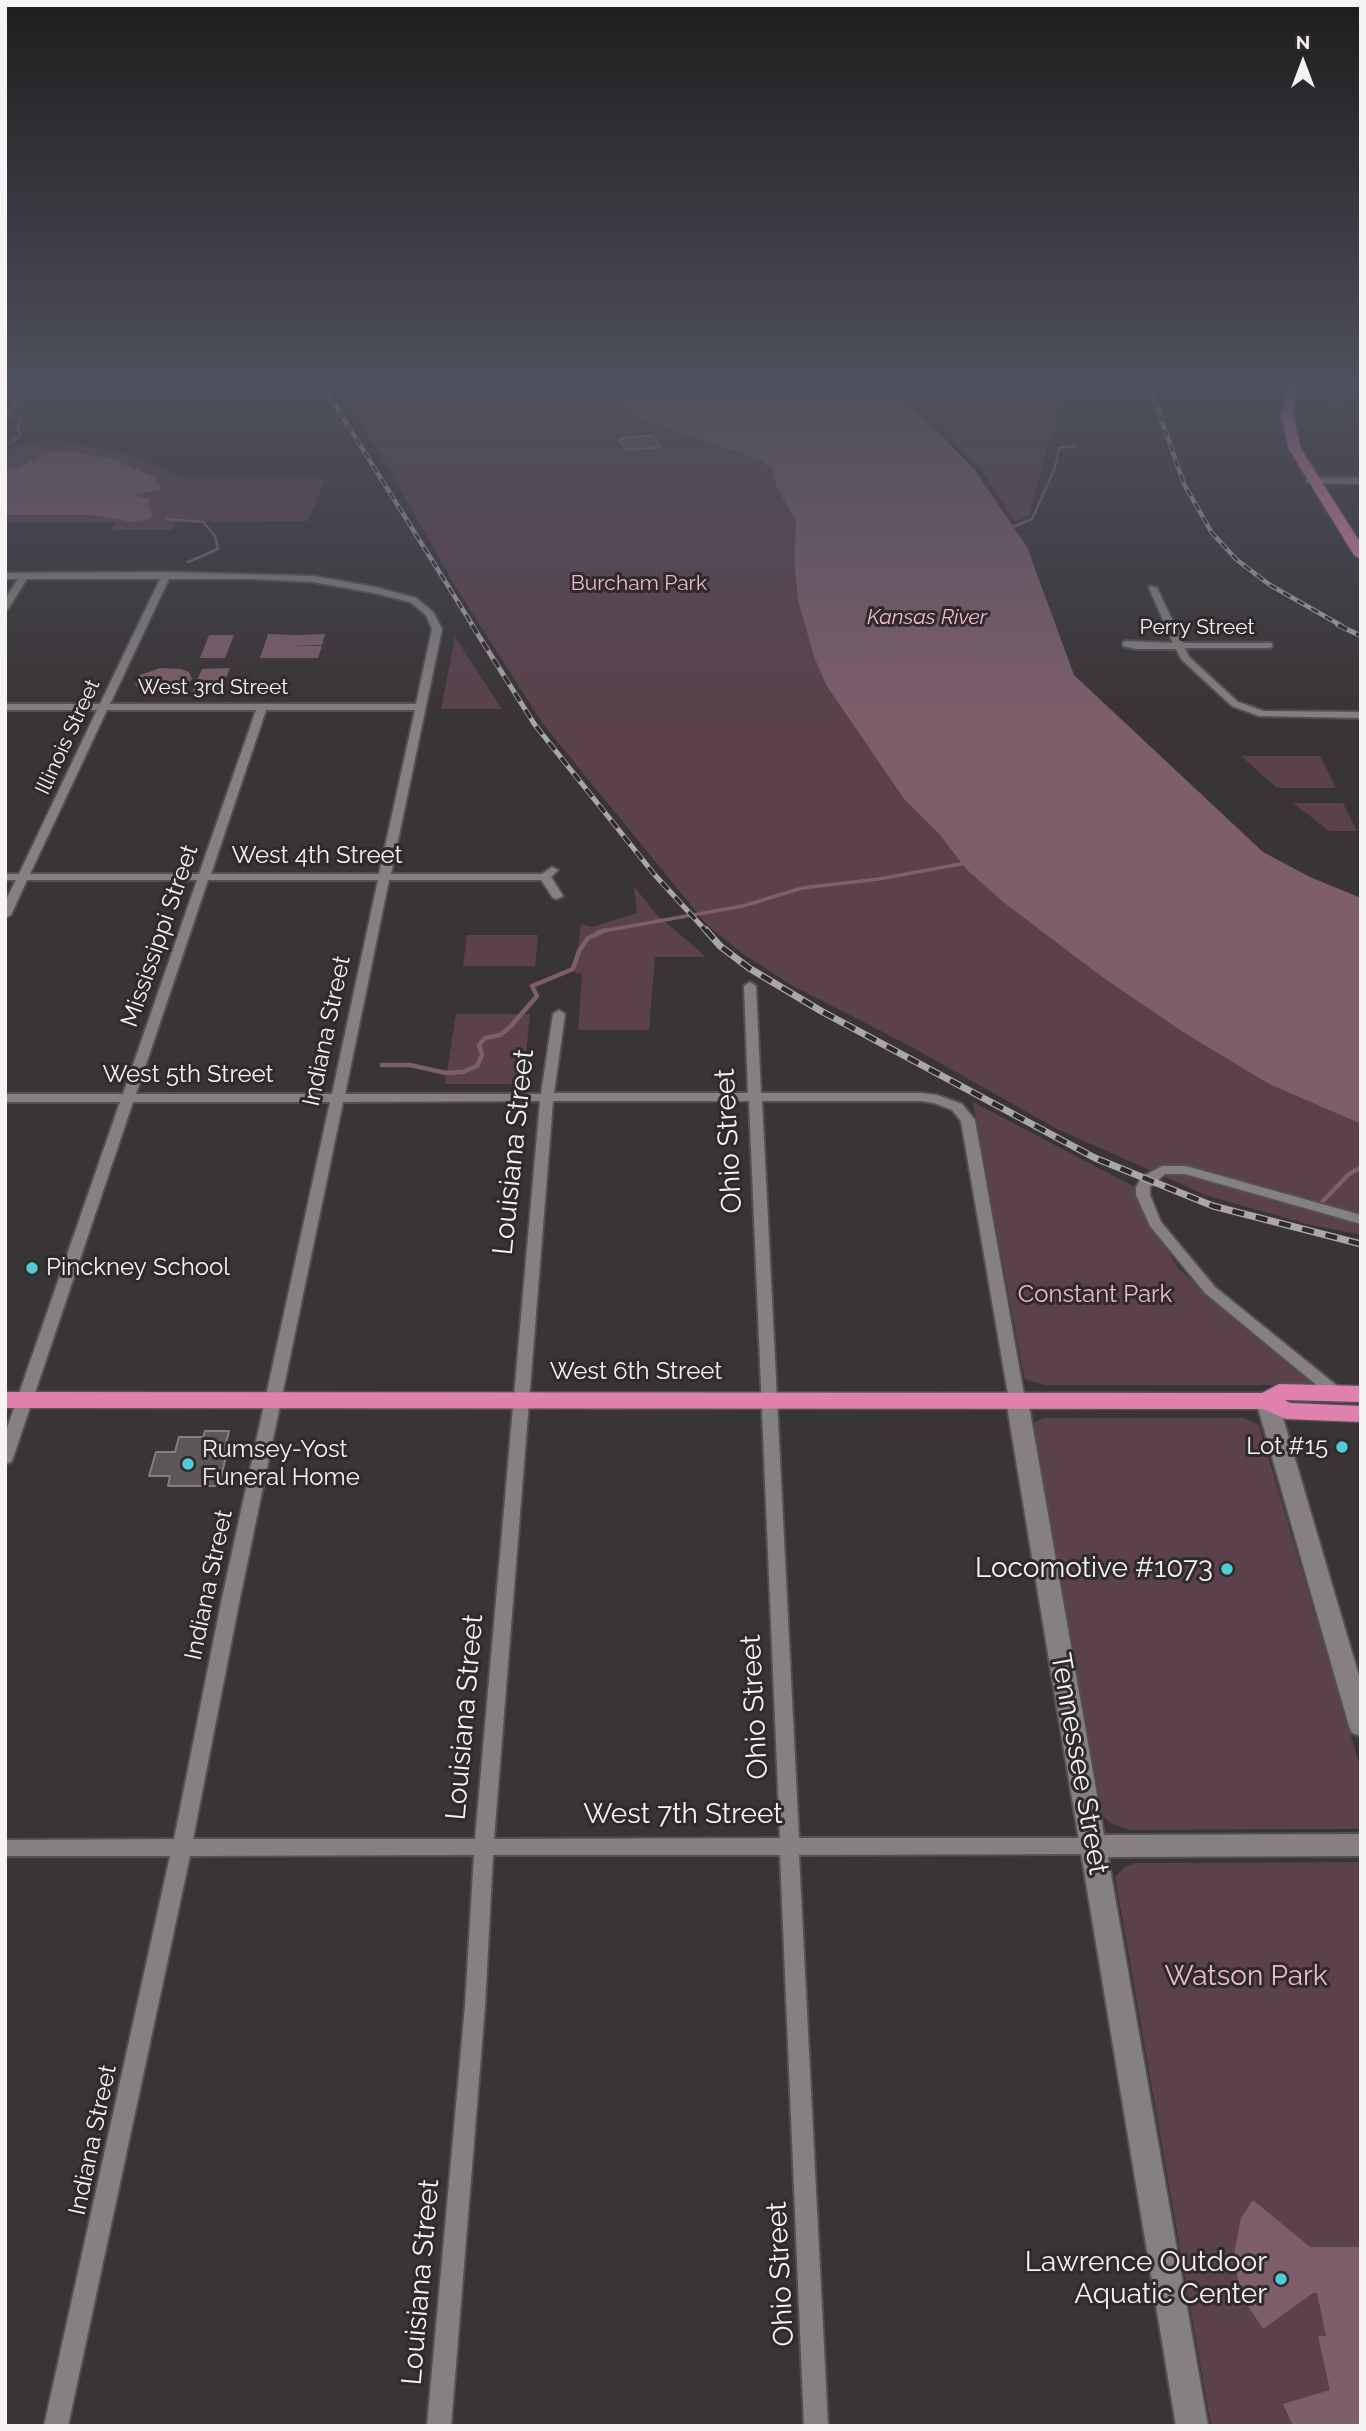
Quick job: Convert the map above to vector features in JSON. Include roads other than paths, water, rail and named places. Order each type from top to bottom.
[{"type":"highway","points":[[1323,497],[1361,555]]},
{"type":"highway","name":"West 6th Street","points":[[1267,1401],[1279,1392],[1361,1394]]},
{"type":"highway","name":"West 6th Street","points":[[15,1400],[1267,1401],[1286,1411],[1361,1414]]},
{"type":"main road","name":"Tennessee Street","points":[[1017,1400],[1192,2426]]},
{"type":"main road","points":[[1267,1401],[1361,1726]]},
{"type":"main road","name":"West 7th Street","points":[[1092,1846],[1361,1845]]},
{"type":"street","points":[[5,576],[166,575]]},
{"type":"street","name":"Indiana Street","points":[[56,2426],[181,1848],[437,629],[430,614],[413,600],[375,590],[305,579],[166,575]]},
{"type":"street","name":"Illinois Street","points":[[5,915],[166,575]]},
{"type":"street","points":[[5,607],[24,576]]},
{"type":"street","points":[[1153,588],[1189,663],[1235,704],[1253,712],[1361,715]]},
{"type":"street","name":"Perry Street","points":[[1126,644],[1269,646]]},
{"type":"street","name":"West 3rd Street","points":[[5,707],[421,707]]},
{"type":"street","name":"Mississippi Street","points":[[5,1458],[15,1400],[128,1098],[262,707]]},
{"type":"street","name":"West 4th Street","points":[[5,877],[384,877],[549,873],[557,896]]},
{"type":"street","name":"Ohio Street","points":[[750,986],[816,2426]]},
{"type":"street","name":"Louisiana Street","points":[[439,2426],[547,1097],[559,1014]]},
{"type":"street","name":"West 5th Street","points":[[5,1098],[921,1097],[957,1107]]},
{"type":"street","name":"Tennessee Street","points":[[957,1107],[968,1120],[1017,1400]]},
{"type":"street","points":[[1336,1393],[1210,1290],[1155,1223],[1143,1195],[1143,1187],[1147,1180],[1162,1170],[1186,1170],[1361,1220]]},
{"type":"street","name":"West 7th Street","points":[[5,1848],[1092,1846]]},
{"type":"water","points":[[5,497],[143,497],[149,499],[149,509],[153,513],[149,519],[132,522],[91,515],[5,515]]},
{"type":"water","name":"Kansas River","points":[[782,497],[993,497],[1027,547],[1074,675],[1263,852],[1310,877],[1361,898],[1361,1124],[1269,1084],[1183,1032],[1098,974],[1003,902],[966,869],[940,835],[904,799],[826,685],[814,657],[798,601],[794,562],[796,521]]},
{"type":"water","points":[[268,634],[325,634],[322,645],[291,646],[322,646],[318,658],[260,658]]},
{"type":"water","points":[[209,635],[234,635],[225,658],[200,658]]},
{"type":"water","points":[[160,668],[181,669],[189,672],[192,679],[186,686],[166,692],[144,691],[135,685],[140,675]]},
{"type":"water","points":[[230,668],[220,693],[192,693],[202,669]]},
{"type":"water","points":[[1253,2200],[1310,2247],[1361,2247],[1361,2426],[1293,2426],[1283,2404],[1330,2390],[1318,2336],[1326,2336],[1317,2293],[1313,2293],[1263,2329],[1248,2306],[1238,2280],[1234,2254],[1241,2218]]},
{"type":"waterway","points":[[1008,529],[1032,519],[1042,497]]},
{"type":"waterway","points":[[167,519],[203,522],[215,536],[218,549],[188,562]]},
{"type":"waterway","points":[[605,931],[743,906],[802,888],[879,879],[966,863]]},
{"type":"waterway","points":[[382,1065],[410,1065],[446,1073],[463,1072],[477,1066],[482,1055],[479,1045],[485,1038],[500,1035],[510,1027],[537,996],[532,986],[573,969],[579,951],[588,938],[605,931]]},
{"type":"waterway","points":[[597,932],[605,931]]},
{"type":"waterway","points":[[1322,1202],[1348,1175],[1361,1167]]},
{"type":"railway","points":[[393,497],[473,626]]},
{"type":"railway","points":[[1192,497],[1212,533],[1237,560],[1270,585],[1342,626]]},
{"type":"railway","points":[[472,625],[535,725],[654,874],[707,932]]},
{"type":"railway","points":[[1338,625],[1361,636]]},
{"type":"railway","points":[[706,930],[720,946],[749,968],[821,1011],[1095,1158],[1213,1206],[1361,1244]]},
{"type":"place","name":"Pinckney School","points":[[32,1268]]},
{"type":"place","name":"Lot #15","points":[[1342,1447]]},
{"type":"place","name":"Rumsey-Yost Funeral Home","points":[[188,1464]]},
{"type":"place","name":"Locomotive #1073","points":[[1227,1569]]},
{"type":"place","name":"Lawrence Outdoor Aquatic Center","points":[[1281,2279]]},
{"type":"park label","name":"Burcham Park","points":[[639,584]]},
{"type":"park label","name":"Constant Park","points":[[1095,1295]]},
{"type":"park label","name":"Watson Park","points":[[1246,1977]]}]
